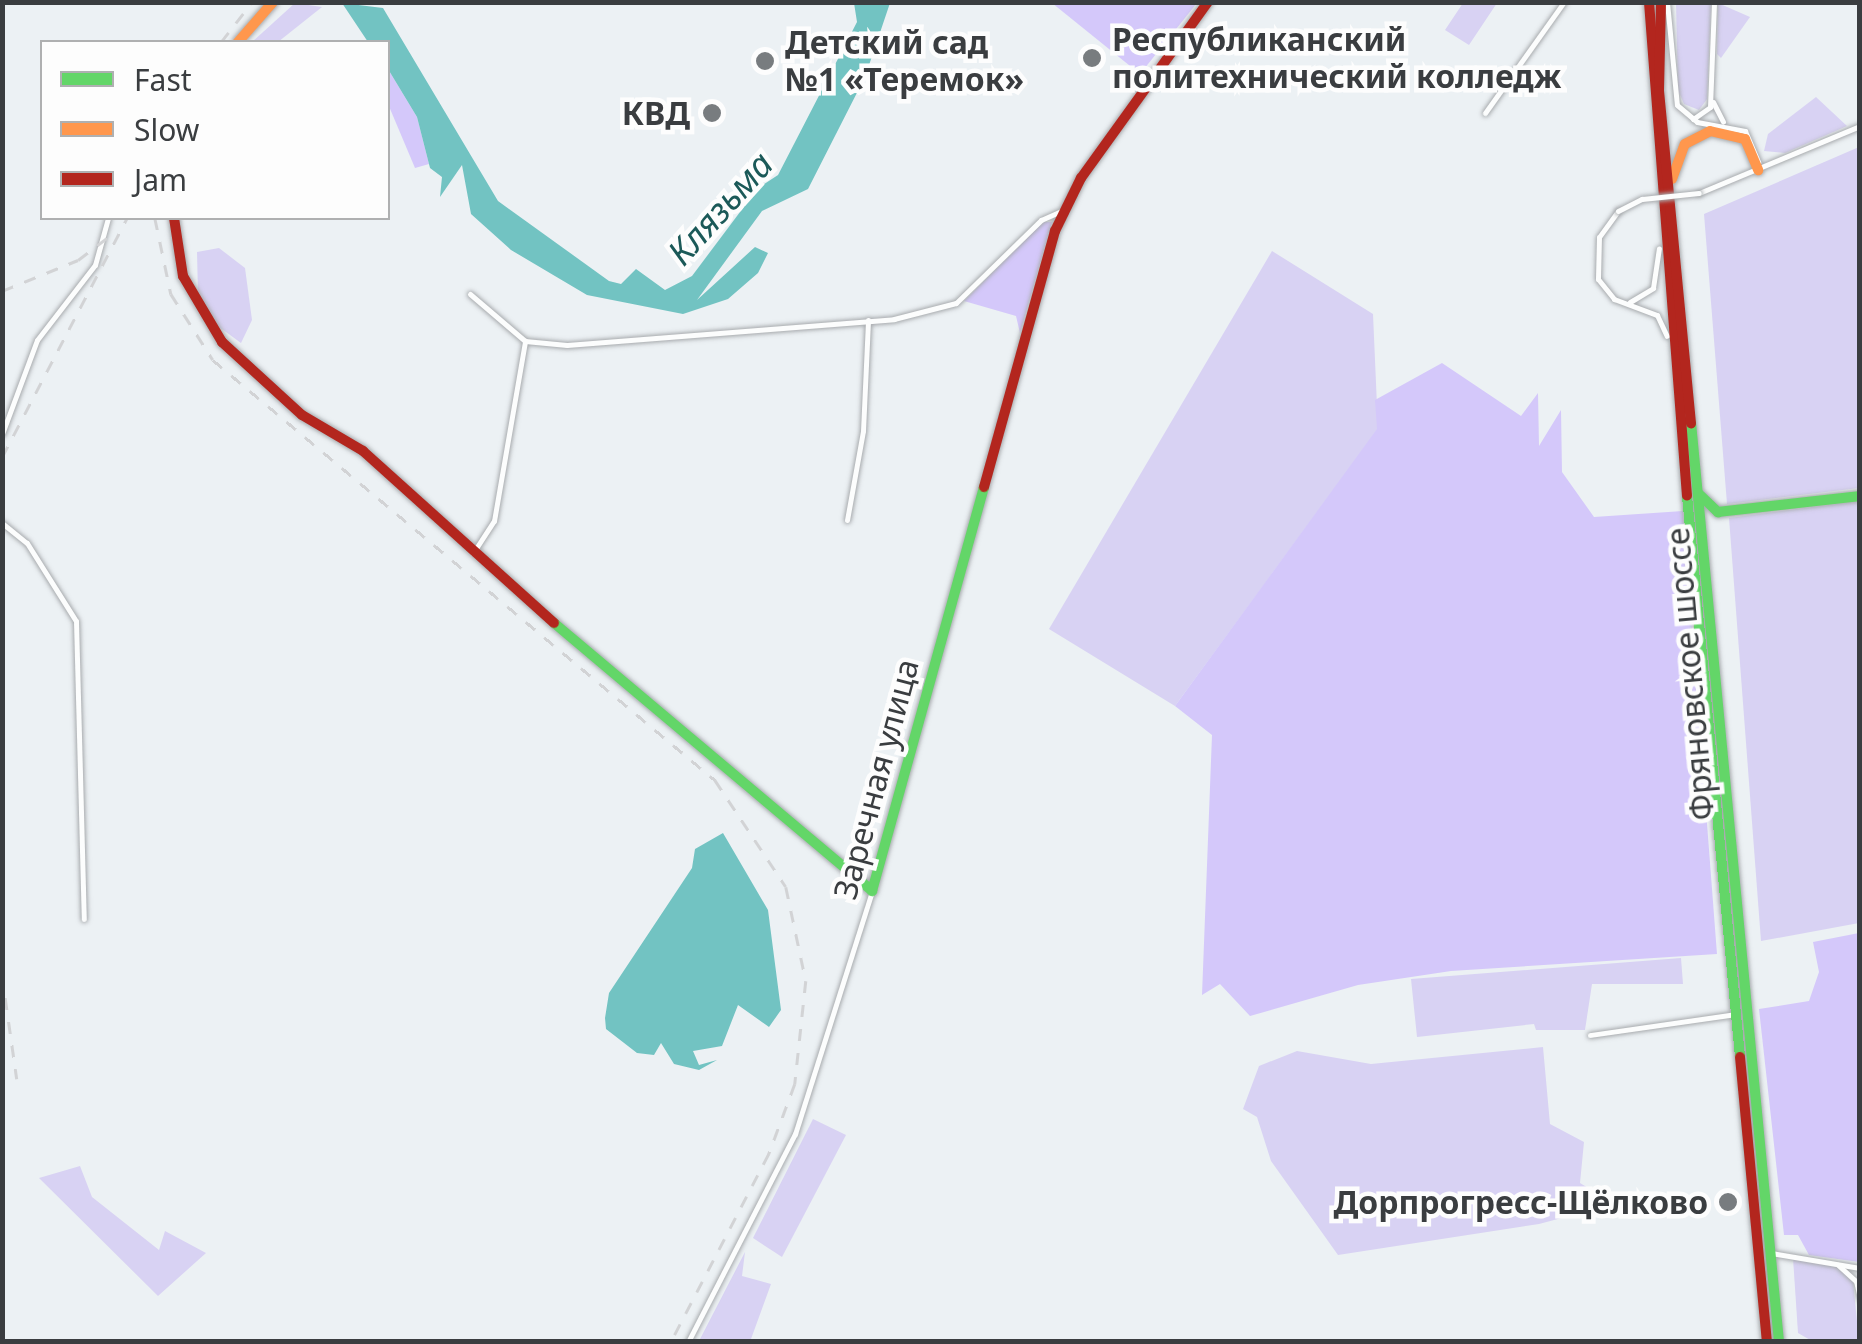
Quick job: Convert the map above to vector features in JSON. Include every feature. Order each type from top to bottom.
[{"type":"main road","points":[[240,40],[272,2]]},
{"type":"main road","name":"Заречная улица","points":[[872,891],[1063,210],[1208,2]]},
{"type":"main road","name":"Фряновское шоссе","points":[[1649,2],[1665,207],[1702,526],[1779,1342]]},
{"type":"main road","name":"Фряновское шоссе","points":[[1664,2],[1657,60],[1674,369],[1767,1342]]},
{"type":"main road","points":[[1665,207],[1674,164],[1699,134],[1740,135],[1758,170]]},
{"type":"main road","points":[[174,220],[183,276],[216,334],[302,416],[363,451],[473,553],[872,891]]},
{"type":"main road","points":[[1698,492],[1718,512]]},
{"type":"main road","points":[[1702,526],[1718,512],[1860,496]]},
{"type":"street","points":[[1485,113],[1564,2]]},
{"type":"street","points":[[1664,2],[1674,97],[1686,116],[1724,122],[1752,139],[1758,170]]},
{"type":"street","points":[[1686,116],[1705,115],[1712,94],[1714,2]]},
{"type":"street","points":[[1712,94],[1724,122]]},
{"type":"street","points":[[1674,369],[1657,316],[1622,302],[1601,288],[1596,268],[1600,238],[1618,211],[1642,200],[1699,193],[1860,126]]},
{"type":"street","points":[[1622,302],[1648,295],[1657,280],[1665,207]]},
{"type":"street","name":"Заречная улица","points":[[525,340],[671,340],[868,320],[956,303],[1040,220],[1063,210]]},
{"type":"street","points":[[2,434],[37,340],[96,265],[107,220]]},
{"type":"street","points":[[470,294],[525,340],[494,521],[473,553]]},
{"type":"street","points":[[847,520],[863,431],[868,320]]},
{"type":"street","points":[[2,523],[28,543],[76,621],[84,919]]},
{"type":"street","name":"Заречная улица","points":[[688,1342],[795,1134],[872,891]]},
{"type":"street","points":[[1590,1035],[1736,1014]]},
{"type":"street","points":[[1771,1253],[1860,1268]]},
{"type":"street","points":[[1838,1265],[1856,1281],[1860,1299]]},
{"type":"shaded area","points":[[295,3],[322,7],[281,40],[254,40]]},
{"type":"shaded area","points":[[1052,3],[1197,3],[1140,74]]},
{"type":"shaded area","points":[[1463,3],[1497,3],[1469,45],[1445,30]]},
{"type":"shaded area","points":[[1676,3],[1711,3],[1707,99],[1699,110],[1684,104],[1678,90]]},
{"type":"shaded area","points":[[1718,3],[1750,17],[1721,58],[1717,54]]},
{"type":"shaded area","points":[[390,72],[417,117],[429,164],[415,168],[390,109]]},
{"type":"shaded area","points":[[1816,97],[1847,126],[1785,153],[1764,151],[1768,134]]},
{"type":"shaded area","points":[[1859,147],[1859,488],[1727,504],[1704,214]]},
{"type":"shaded area","points":[[1043,222],[1052,222],[1020,333],[1016,316],[964,301]]},
{"type":"shaded area","points":[[219,248],[245,268],[252,320],[241,343],[215,324],[198,294],[197,252]]},
{"type":"shaded area","points":[[1272,251],[1373,314],[1378,429],[1175,706],[1049,629]]},
{"type":"shaded area","points":[[1442,363],[1521,416],[1538,393],[1539,446],[1561,410],[1562,472],[1594,517],[1683,511],[1684,528],[1673,531],[1682,533],[1688,576],[1717,954],[1451,971],[1358,985],[1250,1016],[1220,984],[1202,995],[1212,735],[1175,706],[1377,429],[1375,400]]},
{"type":"shaded area","points":[[1859,501],[1859,923],[1761,941],[1729,518]]},
{"type":"shaded area","points":[[1860,933],[1859,1262],[1809,1255],[1798,1235],[1784,1235],[1759,1009],[1809,1001],[1819,972],[1813,942]]},
{"type":"shaded area","points":[[1681,958],[1683,984],[1592,984],[1585,1030],[1536,1030],[1534,1024],[1417,1037],[1411,979]]},
{"type":"shaded area","points":[[1543,1047],[1550,1124],[1584,1142],[1580,1183],[1598,1194],[1589,1201],[1599,1208],[1539,1224],[1338,1255],[1271,1161],[1257,1117],[1243,1109],[1259,1066],[1297,1051],[1371,1064]]},
{"type":"shaded area","points":[[813,1119],[846,1135],[782,1257],[753,1238]]},
{"type":"shaded area","points":[[80,1166],[92,1197],[159,1250],[165,1231],[206,1253],[158,1296],[39,1178]]},
{"type":"shaded area","points":[[745,1252],[742,1276],[771,1284],[751,1339],[699,1341]]},
{"type":"shaded area","points":[[1793,1258],[1838,1267],[1853,1281],[1859,1341],[1812,1341],[1798,1333]]},
{"type":"water","points":[[342,3],[383,8],[498,201],[609,281],[621,284],[636,269],[665,290],[692,276],[758,188],[778,175],[857,22],[854,3],[890,3],[865,77],[808,189],[762,211],[697,300],[755,247],[768,253],[758,273],[728,299],[683,314],[587,295],[511,250],[471,214],[462,165],[440,197],[442,177],[430,168],[417,117],[390,72],[390,40],[367,40]]},
{"type":"water","points":[[723,833],[768,910],[781,1010],[769,1027],[738,1005],[722,1046],[693,1051],[699,1065],[717,1060],[699,1070],[674,1064],[661,1043],[654,1055],[637,1053],[606,1029],[605,1018],[609,993],[692,868],[695,849]]},
{"type":"railway","points":[[223,40],[252,2]]},
{"type":"railway","points":[[2,457],[126,220]]},
{"type":"railway","points":[[155,220],[171,294],[213,360],[715,780],[786,887],[806,981],[795,1084],[769,1154],[671,1342]]},
{"type":"railway","points":[[2,291],[78,260],[112,234]]},
{"type":"railway","points":[[2,974],[17,1079]]},
{"type":"traffic: fast","points":[[1691,423],[1779,1342]]},
{"type":"traffic: fast","points":[[554,623],[872,891],[984,487]]},
{"type":"traffic: fast","points":[[1698,493],[1718,512],[1860,496]]},
{"type":"traffic: fast","points":[[1687,496],[1740,1057]]},
{"type":"traffic: slow","points":[[240,40],[273,2]]},
{"type":"traffic: slow","points":[[1672,179],[1685,144],[1710,131],[1745,139],[1758,170]]},
{"type":"traffic: jam","points":[[984,487],[1055,231],[1081,178],[1208,2]]},
{"type":"traffic: jam","points":[[1649,2],[1687,496]]},
{"type":"traffic: jam","points":[[1661,2],[1659,91],[1691,423]]},
{"type":"traffic: jam","points":[[174,220],[183,276],[222,342],[302,415],[363,451],[554,623]]},
{"type":"traffic: jam","points":[[1740,1057],[1767,1342]]},
{"type":"place","name":"Республиканский политехнический колледж","points":[[1092,58]]},
{"type":"place","name":"Детский сад №1 «Теремок»","points":[[765,61]]},
{"type":"place","name":"КВД","points":[[712,113]]},
{"type":"place","name":"Дорпрогресс-Щёлково","points":[[1728,1202]]},
{"type":"water label","name":"Клязьма","points":[[720,208]]}]
